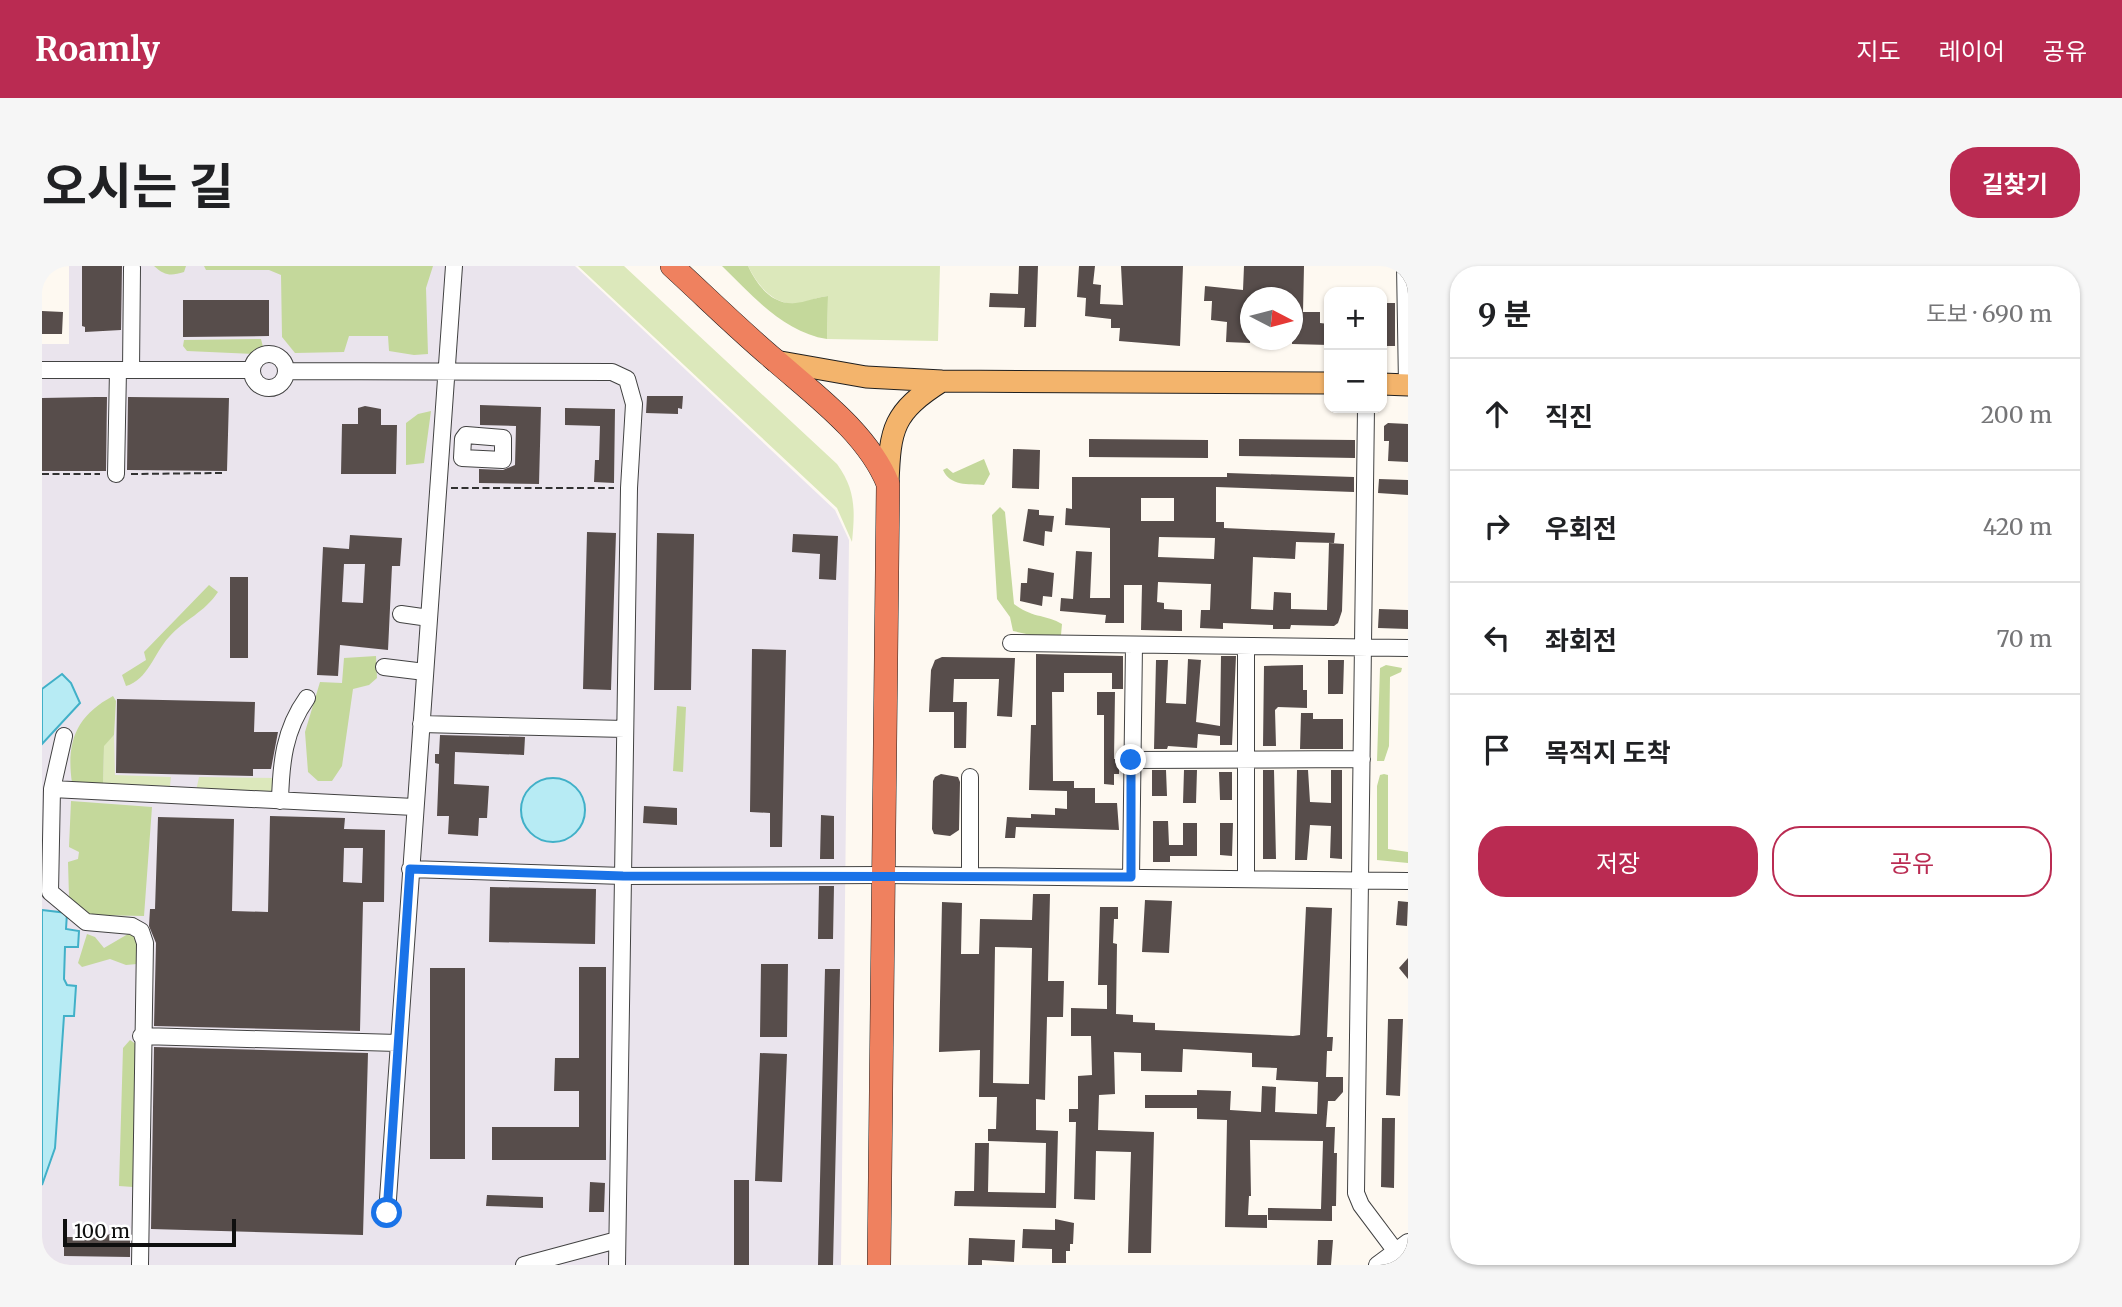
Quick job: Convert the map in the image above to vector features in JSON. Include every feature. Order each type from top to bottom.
[{"type":"highway","points":[[672,266],[867,448],[880,464],[888,484],[878,1265]]},
{"type":"main road","points":[[775,360],[866,377],[942,381],[1324,383]]},
{"type":"main road","points":[[888,484],[891,440],[896,423],[913,399],[942,381]]},
{"type":"main road","points":[[1387,384],[1407,385]]},
{"type":"street","points":[[387,1213],[454,266]]},
{"type":"street","points":[[1405,266],[1407,385]]},
{"type":"street","points":[[116,474],[132,268]]},
{"type":"street","points":[[270,354],[283,361],[286,372],[278,385],[268,388],[258,384],[252,370],[255,360],[270,354]]},
{"type":"street","points":[[42,370],[252,370]]},
{"type":"street","points":[[286,372],[612,372],[627,379],[634,404],[629,488],[617,1265]]},
{"type":"street","points":[[1366,413],[1356,1193],[1361,1205],[1402,1247],[1406,1265]]},
{"type":"street","points":[[442,448],[461,449]]},
{"type":"street","points":[[401,614],[429,618]]},
{"type":"street","points":[[1011,643],[1408,648]]},
{"type":"street","points":[[1131,877],[1134,645]]},
{"type":"street","points":[[1245,646],[1246,879]]},
{"type":"street","points":[[384,667],[425,672]]},
{"type":"street","points":[[280,801],[286,740],[293,718],[307,698]]},
{"type":"street","points":[[421,724],[625,729]]},
{"type":"street","points":[[64,736],[52,789],[50,892],[86,922],[132,926],[141,931],[145,943],[141,1035],[140,1265]]},
{"type":"street","points":[[1131,760],[1362,759]]},
{"type":"street","points":[[970,776],[970,876]]},
{"type":"street","points":[[52,789],[414,807]]},
{"type":"street","points":[[410,869],[623,876],[883,875],[1408,881]]},
{"type":"street","points":[[141,1035],[398,1043]]},
{"type":"street","points":[[524,1265],[617,1240]]},
{"type":"street","points":[[1377,1265],[1402,1247]]},
{"type":"path","points":[[42,474],[222,473]]},
{"type":"path","points":[[439,488],[629,488]]},
{"type":"shaded area","points":[[69,266],[575,266],[835,510],[849,540],[841,1265],[42,1265],[42,1185],[55,1148],[64,1016],[74,1016],[76,987],[67,985],[64,979],[65,946],[79,931],[66,929],[66,913],[42,910],[42,744],[80,703],[62,674],[42,689],[42,344],[69,344]]},
{"type":"green space","points":[[154,266],[186,266],[184,272],[172,274],[161,272]]},
{"type":"green space","points":[[204,266],[433,266],[426,288],[428,354],[389,351],[388,336],[349,336],[344,352],[295,353],[282,337],[281,275],[269,270],[206,270]]},
{"type":"green space","points":[[578,266],[624,266],[837,464],[848,483],[853,501],[852,542],[837,508]]},
{"type":"green space","points":[[722,266],[748,266],[763,290],[786,303],[828,296],[827,339],[796,329],[769,311]]},
{"type":"green space","points":[[748,266],[940,266],[938,341],[827,339],[828,296],[796,304],[778,300],[764,289]]},
{"type":"green space","points":[[261,339],[263,347],[254,354],[187,351],[183,346],[184,340]]},
{"type":"green space","points":[[431,411],[424,463],[406,465],[406,423],[418,414]]},
{"type":"green space","points":[[984,459],[990,474],[984,485],[955,482],[943,470],[947,468],[953,473]]},
{"type":"green space","points":[[1000,507],[1005,512],[1014,604],[1062,624],[1061,635],[1040,637],[1013,631],[1010,617],[997,599],[992,515]]},
{"type":"green space","points":[[209,585],[218,592],[213,599],[169,637],[140,678],[126,686],[122,675],[146,660],[144,652]]},
{"type":"green space","points":[[376,656],[377,678],[369,685],[353,689],[342,766],[332,781],[318,781],[308,772],[305,732],[320,682],[342,683],[344,658]]},
{"type":"green space","points":[[1386,665],[1402,668],[1401,672],[1390,677],[1389,746],[1384,761],[1377,761],[1380,668]]},
{"type":"green space","points":[[113,696],[116,701],[114,735],[104,746],[103,784],[72,783],[71,755],[76,732],[90,712]]},
{"type":"green space","points":[[677,706],[686,707],[683,772],[673,771]]},
{"type":"green space","points":[[114,735],[115,775],[171,777],[170,786],[103,784],[104,745]]},
{"type":"green space","points":[[1380,775],[1388,775],[1388,849],[1408,852],[1408,863],[1377,860],[1377,786]]},
{"type":"green space","points":[[199,777],[276,778],[274,793],[196,791]]},
{"type":"green space","points":[[71,801],[152,807],[144,916],[91,915],[69,897],[68,862],[78,859],[79,852],[69,847]]},
{"type":"green space","points":[[87,934],[95,937],[104,948],[128,934],[137,937],[140,958],[137,964],[126,965],[110,959],[82,967],[78,963]]},
{"type":"green space","points":[[130,1040],[136,1044],[133,1187],[119,1186],[123,1048]]},
{"type":"water","points":[[62,674],[71,683],[80,703],[42,744],[42,689]]},
{"type":"water","points":[[547,778],[559,778],[576,787],[583,798],[583,822],[576,833],[559,842],[547,842],[535,837],[526,828],[521,816],[521,804],[526,792],[535,783]]},
{"type":"water","points":[[42,910],[67,913],[66,929],[79,931],[78,947],[65,947],[64,979],[67,985],[76,986],[74,1016],[64,1016],[55,1148],[42,1185]]},
{"type":"building","points":[[82,266],[122,266],[121,330],[85,332],[85,327],[82,326]]},
{"type":"building","points":[[1019,266],[1038,266],[1036,327],[1024,327],[1025,308],[989,307],[990,293],[1018,294]]},
{"type":"building","points":[[1079,266],[1095,266],[1093,284],[1101,285],[1100,304],[1123,305],[1121,266],[1183,266],[1180,346],[1119,341],[1120,328],[1111,328],[1111,319],[1085,316],[1086,298],[1077,297]]},
{"type":"building","points":[[1244,266],[1304,266],[1303,312],[1303,287],[1243,287]]},
{"type":"building","points":[[1205,286],[1240,290],[1240,343],[1226,342],[1227,322],[1211,320],[1212,301],[1204,301]]},
{"type":"building","points":[[183,300],[269,300],[269,336],[183,337]]},
{"type":"building","points":[[1387,303],[1395,303],[1395,346],[1387,346]]},
{"type":"building","points":[[42,311],[63,312],[62,334],[42,334]]},
{"type":"building","points":[[1303,312],[1320,312],[1320,323],[1324,323],[1324,345],[1303,344]]},
{"type":"building","points":[[647,396],[683,396],[682,409],[678,408],[678,414],[646,413]]},
{"type":"building","points":[[107,397],[106,471],[42,471],[42,398]]},
{"type":"building","points":[[128,397],[229,398],[227,471],[127,470]]},
{"type":"building","points":[[480,405],[541,407],[539,484],[479,483],[479,469],[503,470],[515,465],[516,426],[480,425]]},
{"type":"building","points":[[365,406],[381,409],[381,425],[397,425],[396,474],[341,474],[342,424],[358,424],[358,408]]},
{"type":"building","points":[[565,408],[615,409],[614,483],[594,482],[595,460],[599,460],[600,426],[565,425]]},
{"type":"building","points":[[1388,423],[1408,424],[1408,462],[1388,461],[1389,441],[1384,441],[1384,426]]},
{"type":"building","points":[[1089,439],[1208,440],[1208,458],[1089,457]]},
{"type":"building","points":[[1239,439],[1355,440],[1355,458],[1239,456]]},
{"type":"building","points":[[1013,449],[1040,450],[1039,489],[1012,488]]},
{"type":"building","points":[[1227,473],[1354,477],[1354,492],[1216,487],[1216,522],[1224,522],[1224,528],[1335,533],[1334,543],[1296,542],[1295,559],[1253,557],[1251,609],[1273,610],[1274,592],[1291,593],[1291,609],[1327,610],[1329,543],[1344,544],[1342,611],[1338,623],[1334,626],[1291,625],[1290,629],[1273,629],[1273,625],[1223,623],[1223,629],[1200,628],[1201,610],[1210,610],[1211,584],[1158,582],[1157,602],[1164,603],[1164,609],[1182,610],[1182,631],[1141,630],[1142,585],[1124,585],[1124,623],[1105,623],[1106,615],[1060,611],[1061,598],[1073,599],[1076,551],[1092,552],[1090,598],[1110,598],[1110,528],[1065,525],[1066,508],[1072,509],[1072,477],[1227,477]],"holes":[[[1141,498],[1174,498],[1174,521],[1141,521]],[[1159,537],[1215,538],[1214,559],[1158,557]]]},
{"type":"building","points":[[1379,479],[1408,480],[1408,495],[1378,493]]},
{"type":"building","points":[[1028,509],[1039,510],[1039,515],[1054,516],[1052,532],[1045,531],[1044,546],[1023,541]]},
{"type":"building","points":[[587,532],[616,533],[611,690],[583,689]]},
{"type":"building","points":[[657,533],[694,534],[691,690],[654,690]]},
{"type":"building","points":[[793,534],[838,536],[836,580],[819,579],[820,554],[792,552]]},
{"type":"building","points":[[350,535],[402,538],[400,566],[392,566],[388,650],[340,645],[338,676],[317,675],[323,547],[349,549]],"holes":[[[344,564],[365,564],[363,603],[342,602]]]},
{"type":"building","points":[[1028,568],[1054,573],[1052,597],[1043,596],[1042,606],[1020,601],[1021,583],[1027,583]]},
{"type":"building","points":[[230,577],[248,577],[248,658],[230,658]]},
{"type":"building","points":[[1379,609],[1408,610],[1408,629],[1378,628]]},
{"type":"building","points":[[752,649],[786,650],[782,847],[770,847],[770,813],[750,812]]},
{"type":"building","points":[[1036,654],[1123,656],[1123,689],[1112,689],[1112,673],[1064,673],[1064,692],[1052,692],[1053,781],[1074,781],[1074,788],[1095,788],[1095,803],[1117,803],[1119,830],[1016,827],[1015,838],[1005,838],[1007,817],[1055,815],[1055,808],[1067,809],[1067,791],[1029,790],[1031,725],[1036,725]]},
{"type":"building","points":[[1221,656],[1236,656],[1232,745],[1220,745],[1220,736],[1198,734],[1197,748],[1168,746],[1167,749],[1154,749],[1156,660],[1168,660],[1166,703],[1186,704],[1188,659],[1201,660],[1196,722],[1220,726]]},
{"type":"building","points":[[942,657],[1015,658],[1012,717],[997,716],[999,679],[954,679],[953,702],[967,702],[966,748],[954,748],[954,712],[929,712],[931,670],[935,660]]},
{"type":"building","points":[[1328,660],[1344,660],[1343,694],[1328,694]]},
{"type":"building","points":[[1303,665],[1303,690],[1307,690],[1307,708],[1278,707],[1275,710],[1276,746],[1263,746],[1264,666]]},
{"type":"building","points":[[1097,692],[1115,692],[1114,759],[1119,759],[1119,774],[1114,774],[1114,785],[1104,784],[1104,715],[1097,715]]},
{"type":"building","points":[[117,699],[255,702],[254,732],[278,732],[271,769],[253,769],[253,776],[116,773]]},
{"type":"building","points":[[1301,713],[1313,713],[1313,719],[1343,719],[1343,749],[1300,749]]},
{"type":"building","points":[[440,735],[525,737],[524,755],[455,752],[454,784],[489,786],[487,818],[479,818],[478,836],[448,834],[449,816],[437,816],[439,764],[435,763],[435,754],[439,754]]},
{"type":"building","points":[[1152,770],[1166,770],[1167,796],[1152,796]]},
{"type":"building","points":[[1184,770],[1197,770],[1196,803],[1183,803]]},
{"type":"building","points":[[1263,770],[1274,770],[1276,859],[1263,859]]},
{"type":"building","points":[[1297,770],[1308,770],[1310,802],[1331,803],[1331,770],[1342,770],[1342,859],[1330,858],[1331,826],[1310,825],[1307,860],[1295,860]]},
{"type":"building","points":[[1219,772],[1232,772],[1232,800],[1220,800]]},
{"type":"building","points":[[941,774],[958,777],[960,782],[959,830],[950,836],[934,834],[932,829],[933,781]]},
{"type":"building","points":[[644,806],[677,808],[677,825],[643,823]]},
{"type":"building","points":[[821,815],[834,816],[834,859],[820,859]]},
{"type":"building","points":[[270,816],[345,818],[344,829],[385,830],[384,902],[363,902],[360,1031],[154,1026],[156,943],[149,926],[150,909],[155,909],[158,817],[234,819],[232,911],[268,912]],"holes":[[[344,848],[363,848],[362,883],[343,882]]]},
{"type":"building","points":[[1153,821],[1168,821],[1169,845],[1183,845],[1183,823],[1197,823],[1197,856],[1170,856],[1170,862],[1153,862]]},
{"type":"building","points":[[1220,823],[1233,823],[1232,856],[1220,855]]},
{"type":"building","points":[[819,886],[834,886],[833,939],[818,939]]},
{"type":"building","points":[[490,887],[596,889],[595,944],[489,942]]},
{"type":"building","points":[[1033,894],[1050,894],[1048,981],[1064,981],[1063,1017],[1047,1017],[1045,1100],[1036,1099],[1036,1130],[1058,1131],[1056,1208],[954,1206],[955,1191],[974,1191],[975,1143],[989,1143],[988,1192],[1045,1193],[1046,1143],[988,1141],[988,1129],[996,1129],[997,1097],[979,1097],[980,1050],[939,1052],[942,902],[962,903],[961,954],[979,954],[980,919],[1032,920]],"holes":[[[995,947],[1032,948],[1029,1084],[993,1083]]]},
{"type":"building","points":[[1145,900],[1172,901],[1169,953],[1142,952]]},
{"type":"building","points":[[1398,901],[1408,902],[1407,926],[1396,925]]},
{"type":"building","points":[[1100,907],[1118,907],[1118,919],[1114,919],[1113,943],[1117,944],[1116,1014],[1133,1015],[1133,1022],[1155,1023],[1155,1030],[1293,1036],[1300,1035],[1306,907],[1332,908],[1327,1037],[1333,1037],[1332,1051],[1327,1051],[1326,1077],[1343,1077],[1343,1092],[1335,1101],[1328,1101],[1326,1127],[1335,1127],[1334,1153],[1337,1153],[1336,1206],[1332,1206],[1332,1221],[1268,1220],[1268,1208],[1321,1209],[1323,1141],[1250,1140],[1251,1196],[1248,1215],[1267,1215],[1267,1228],[1225,1227],[1227,1120],[1197,1119],[1197,1108],[1145,1108],[1145,1095],[1197,1095],[1197,1090],[1231,1091],[1230,1110],[1261,1112],[1262,1086],[1276,1087],[1275,1112],[1317,1114],[1318,1082],[1276,1080],[1277,1068],[1252,1067],[1252,1053],[1183,1049],[1182,1072],[1141,1071],[1141,1053],[1114,1052],[1115,1094],[1099,1095],[1098,1130],[1154,1132],[1151,1253],[1128,1253],[1131,1152],[1096,1151],[1095,1200],[1074,1199],[1076,1122],[1069,1122],[1069,1109],[1078,1109],[1078,1076],[1092,1075],[1091,1036],[1071,1036],[1071,1008],[1107,1009],[1107,985],[1098,985]]},
{"type":"building","points":[[1408,958],[1408,979],[1399,968]]},
{"type":"building","points":[[761,964],[788,964],[787,1037],[760,1037]]},
{"type":"building","points":[[579,967],[606,967],[606,1160],[492,1160],[492,1127],[579,1127],[579,1091],[554,1091],[555,1058],[579,1058]]},
{"type":"building","points":[[430,968],[465,968],[465,1159],[430,1159]]},
{"type":"building","points":[[825,969],[840,969],[833,1265],[818,1265]]},
{"type":"building","points":[[1388,1019],[1403,1019],[1400,1096],[1386,1095]]},
{"type":"building","points":[[154,1047],[368,1053],[363,1235],[151,1229]]},
{"type":"building","points":[[760,1053],[787,1054],[782,1182],[755,1181]]},
{"type":"building","points":[[1382,1118],[1395,1118],[1394,1188],[1381,1187]]},
{"type":"building","points":[[734,1180],[749,1180],[749,1265],[734,1265]]},
{"type":"building","points":[[590,1182],[605,1183],[604,1212],[589,1212]]},
{"type":"building","points":[[487,1195],[543,1197],[543,1208],[486,1206]]},
{"type":"building","points":[[1055,1219],[1074,1223],[1073,1244],[1070,1244],[1070,1251],[1066,1251],[1066,1263],[1052,1263],[1052,1249],[1022,1248],[1023,1229],[1055,1230]]},
{"type":"building","points":[[81,1234],[130,1235],[130,1257],[64,1256],[64,1237],[80,1237]]},
{"type":"building","points":[[969,1238],[1015,1240],[1014,1262],[982,1260],[982,1265],[968,1265]]},
{"type":"building","points":[[1318,1240],[1333,1240],[1331,1265],[1317,1265]]},
{"type":"route","points":[[387,1213],[410,869],[623,876],[1131,877],[1131,760]]}]
